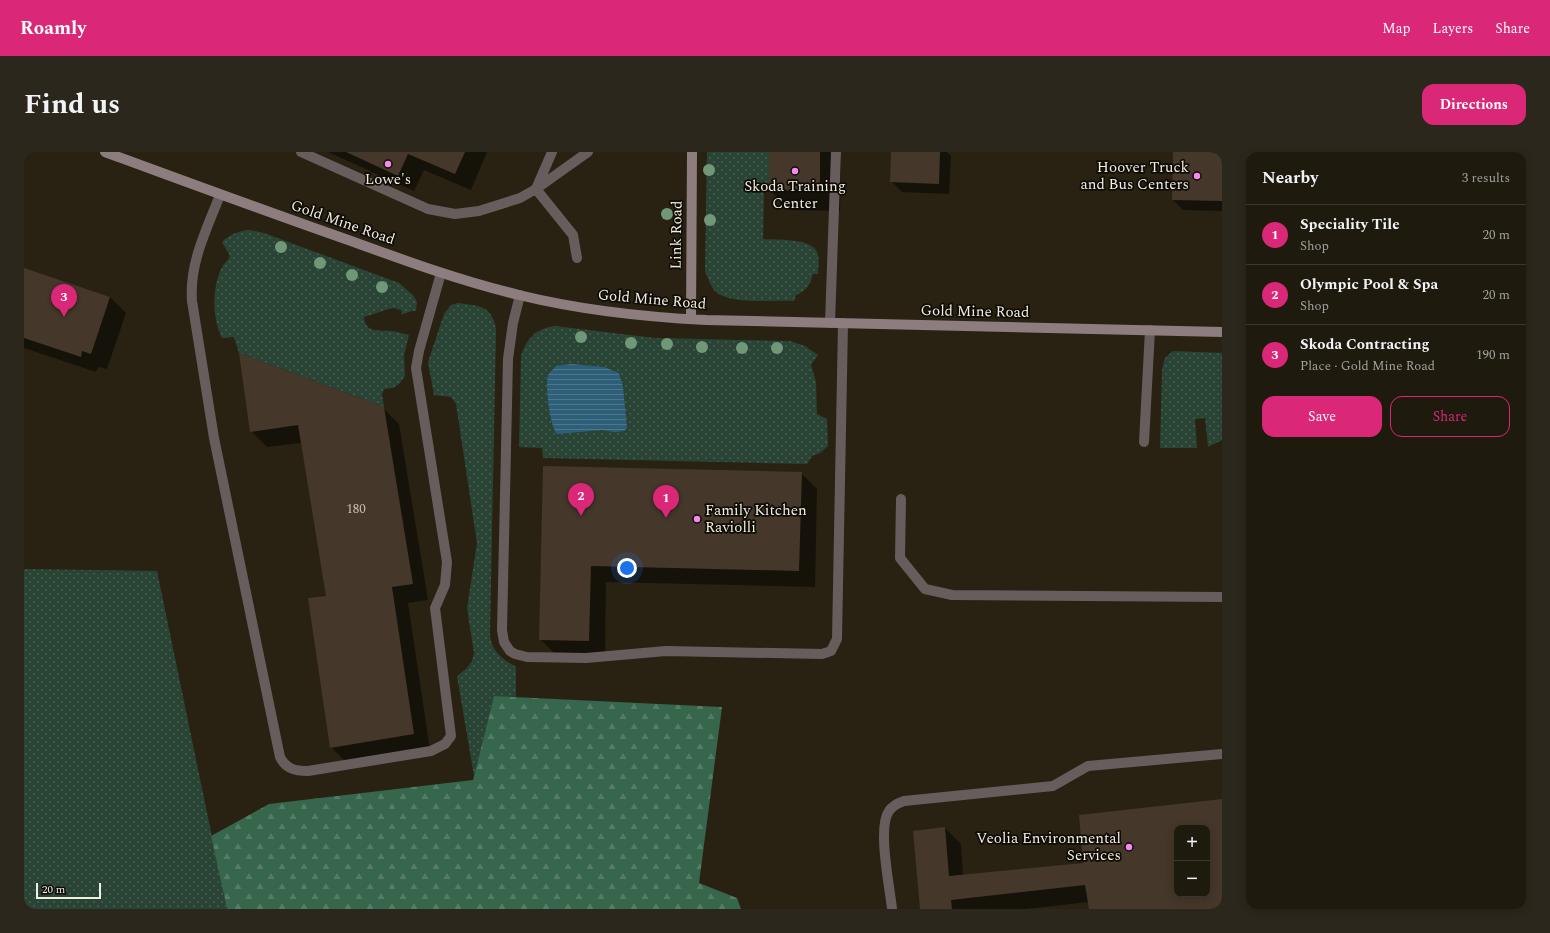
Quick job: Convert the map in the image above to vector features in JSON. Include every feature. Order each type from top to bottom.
[{"type":"street","name":"Gold Mine Road","points":[[105,152],[220,195],[441,273],[520,295],[589,309],[691,319],[1222,332]]},
{"type":"street","name":"Link Road","points":[[691,319],[692,152]]},
{"type":"lane","points":[[301,152],[428,209],[455,214],[479,212],[520,198],[536,189],[588,152]]},
{"type":"lane","points":[[536,189],[552,152]]},
{"type":"lane","points":[[830,323],[836,152]]},
{"type":"lane","points":[[536,189],[573,235],[577,258]]},
{"type":"lane","points":[[220,195],[194,264],[191,282],[192,301],[214,438],[280,757],[285,765],[294,770],[308,771],[423,753],[445,744],[451,736],[435,608],[445,585],[447,562],[416,368],[418,351],[441,273]]},
{"type":"lane","points":[[520,295],[513,323],[508,359],[502,630],[504,642],[510,651],[527,657],[586,658],[666,651],[822,654],[834,648],[836,639],[842,323]]},
{"type":"lane","points":[[1144,442],[1150,330]]},
{"type":"lane","points":[[901,499],[900,558],[925,588],[952,595],[1222,597]]},
{"type":"lane","points":[[892,909],[883,828],[888,812],[894,805],[904,801],[1053,786],[1088,766],[1222,754]]},
{"type":"green space","points":[[707,152],[769,152],[769,190],[764,189],[763,239],[785,240],[808,244],[814,247],[818,257],[818,274],[813,274],[807,287],[796,295],[794,301],[752,301],[730,298],[715,291],[712,286],[705,271]]},
{"type":"green space","points":[[250,230],[264,233],[399,283],[413,295],[417,302],[416,311],[402,314],[401,310],[394,308],[364,317],[367,326],[373,330],[395,331],[409,335],[404,355],[405,376],[399,384],[393,388],[384,389],[382,394],[384,407],[239,353],[234,337],[222,338],[216,322],[214,304],[218,277],[221,269],[230,256],[222,242],[234,233]]},
{"type":"green space","points":[[458,303],[478,306],[488,311],[494,321],[496,329],[490,634],[495,650],[498,654],[516,667],[516,697],[494,696],[474,776],[457,676],[467,668],[472,661],[474,653],[467,608],[477,543],[456,404],[451,397],[434,395],[428,362],[444,314],[451,305]]},
{"type":"green space","points":[[555,326],[655,338],[790,341],[805,346],[818,355],[811,365],[816,382],[817,414],[827,419],[828,446],[820,453],[812,456],[807,464],[543,458],[542,448],[519,447],[521,356],[523,349],[533,335],[543,329]]},
{"type":"green space","points":[[1173,351],[1222,353],[1222,440],[1208,447],[1205,418],[1195,419],[1197,448],[1160,448],[1162,369],[1165,358]]},
{"type":"green space","points":[[24,570],[157,571],[227,909],[24,909]]},
{"type":"green space","points":[[494,696],[722,707],[699,883],[737,898],[741,909],[227,909],[211,836],[269,804],[473,780]]},
{"type":"water","points":[[571,364],[604,367],[619,373],[623,387],[627,428],[624,431],[615,432],[602,430],[557,434],[552,423],[549,406],[547,389],[548,376],[556,366]]},
{"type":"building","name":"Lowe's","points":[[346,152],[465,152],[455,174],[408,154],[398,176]]},
{"type":"building","name":"Skoda Training Center","points":[[769,152],[820,152],[820,191],[769,190]]},
{"type":"building","points":[[891,152],[940,152],[939,184],[890,182]]},
{"type":"building","name":"Hoover Truck and Bus Centers","points":[[1173,152],[1222,152],[1222,201],[1172,200]]},
{"type":"building","points":[[24,268],[110,297],[91,354],[82,351],[81,357],[24,338]]},
{"type":"building","points":[[239,353],[384,407],[413,584],[392,587],[414,734],[330,748],[308,598],[326,596],[298,425],[250,432]]},
{"type":"building","points":[[543,466],[802,472],[799,571],[591,566],[589,641],[539,640]]},
{"type":"building","name":"Veolia Environmental Services","points":[[1222,799],[1222,909],[1089,909],[1085,885],[951,900],[952,909],[920,909],[913,831],[945,827],[949,876],[1083,863],[1079,815]]},
{"type":"place","name":"Lowe's","points":[[388,164]]},
{"type":"place","name":"Skoda Training Center","points":[[795,171]]},
{"type":"place","name":"Hoover Truck and Bus Centers","points":[[1197,176]]},
{"type":"place","name":"Skoda Contracting","points":[[64,317]]},
{"type":"place","name":"Olympic Pool & Spa","points":[[581,516]]},
{"type":"place","name":"Speciality Tile","points":[[666,518]]},
{"type":"place","name":"Family Kitchen Raviolli","points":[[697,519]]},
{"type":"place","name":"Veolia Environmental Services","points":[[1129,847]]}]
